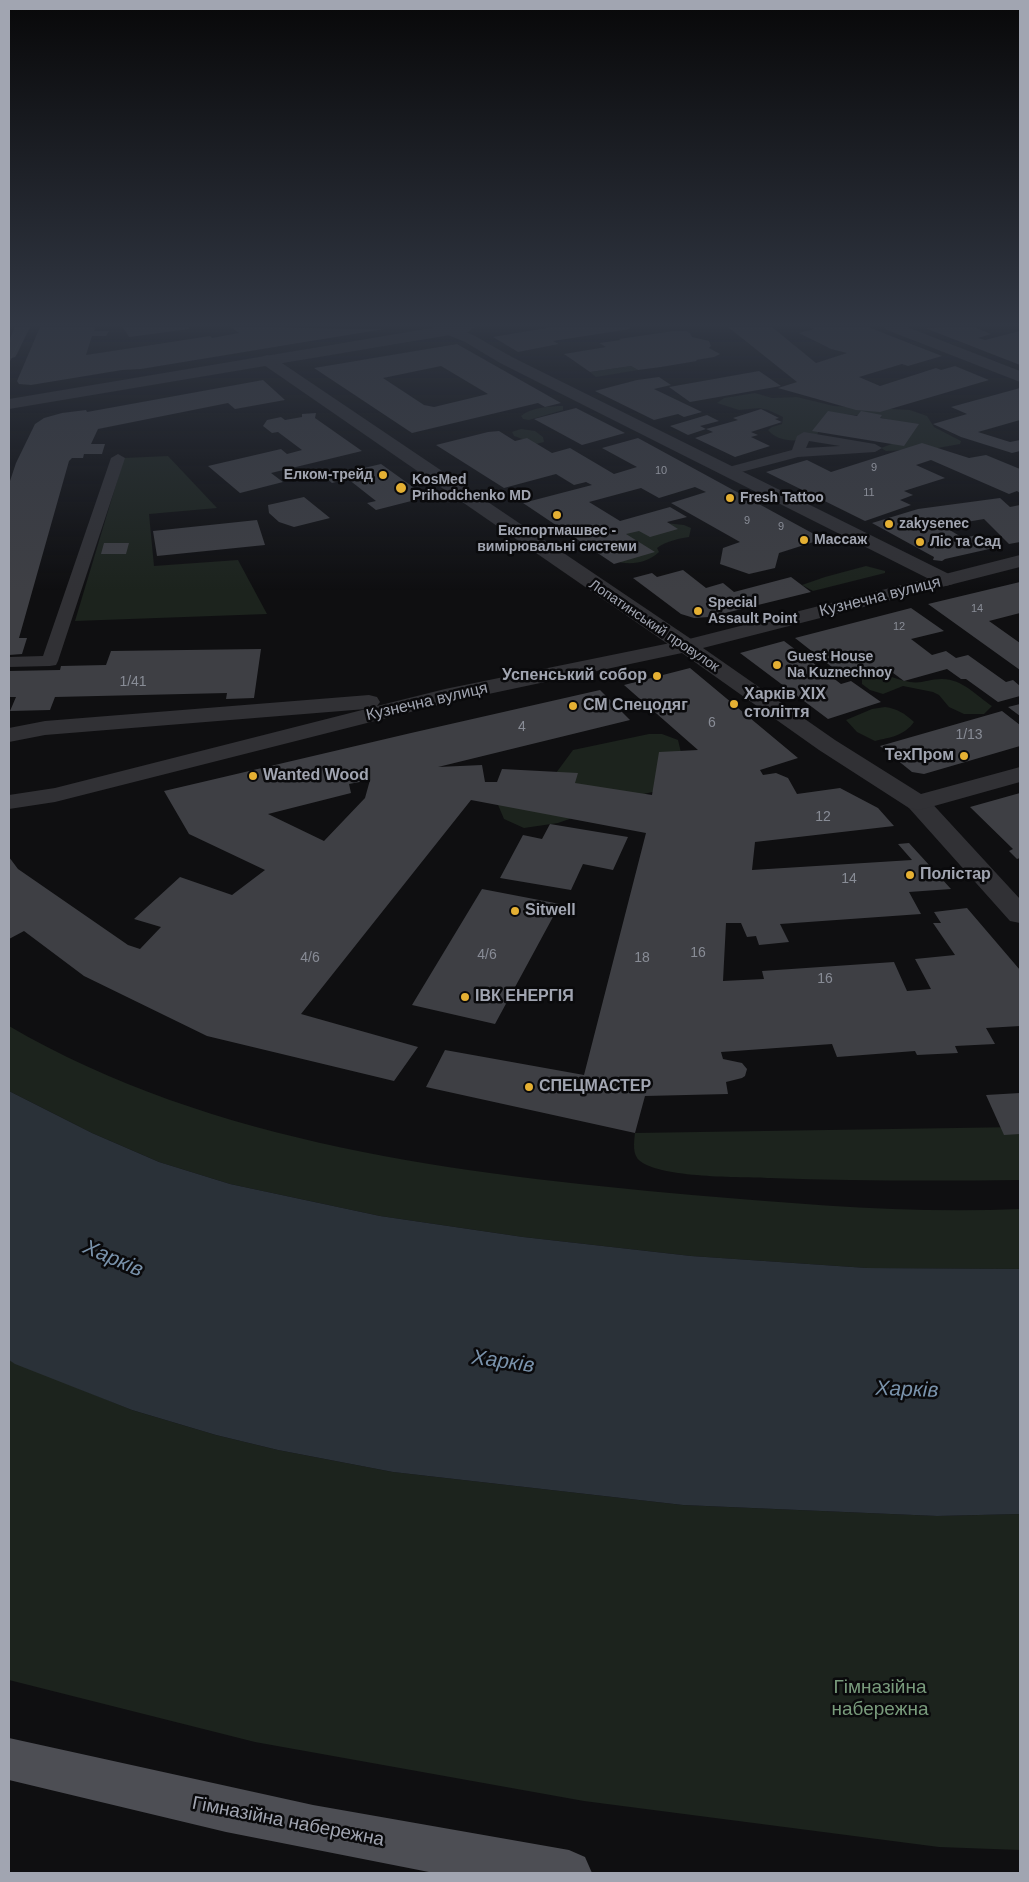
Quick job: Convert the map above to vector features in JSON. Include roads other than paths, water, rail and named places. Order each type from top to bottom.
[{"type":"main road","name":"Гімназійна набережна","points":[[9,1759],[156,1795],[357,1837],[569,1873]]},
{"type":"street","name":"Лопатинський провулок","points":[[347,415],[686,646],[826,745],[918,803],[1020,914]]},
{"type":"street","points":[[617,415],[946,580]]},
{"type":"street","name":"Кузнечна вулиця","points":[[9,802],[55,795],[445,696],[686,646],[1020,561]]},
{"type":"street","points":[[9,735],[71,726],[445,696]]},
{"type":"street","points":[[918,803],[1020,774]]},
{"type":"street","points":[[9,793],[55,795]]},
{"type":"lane","points":[[730,471],[798,453]]},
{"type":"lane","points":[[9,662],[50,660],[118,458]]},
{"type":"water","name":"Харків","points":[[9,1091],[92,1133],[159,1162],[230,1184],[380,1216],[523,1237],[691,1256],[867,1268],[1020,1269],[1020,1514],[937,1516],[683,1505],[393,1472],[278,1450],[216,1435],[132,1410],[15,1364],[9,1360]]},
{"type":"place","name":"Елком-трейд","points":[[383,475]]},
{"type":"place","name":"KosMed Prihodchenko MD","points":[[401,488]]},
{"type":"place","name":"Fresh Tattoo","points":[[730,498]]},
{"type":"place","name":"Експортмашвес - вимірювальні системи","points":[[557,515]]},
{"type":"place","name":"zakysenec","points":[[889,524]]},
{"type":"place","name":"Массаж","points":[[804,540]]},
{"type":"place","name":"Ліс та Сад","points":[[920,542]]},
{"type":"place","name":"Special Assault Point","points":[[698,611]]},
{"type":"place","name":"Guest House Na Kuznechnoy","points":[[777,665]]},
{"type":"place","name":"Успенський собор","points":[[657,676]]},
{"type":"place","name":"Харків XIX століття","points":[[734,704]]},
{"type":"place","name":"СМ Спецодяг","points":[[573,706]]},
{"type":"place","name":"ТехПром","points":[[964,756]]},
{"type":"place","name":"Wanted Wood","points":[[253,776]]},
{"type":"place","name":"Полістар","points":[[910,875]]},
{"type":"place","name":"Sitwell","points":[[515,911]]},
{"type":"place","name":"ІВК ЕНЕРГІЯ","points":[[465,997]]},
{"type":"place","name":"СПЕЦМАСТЕР","points":[[529,1087]]}]
